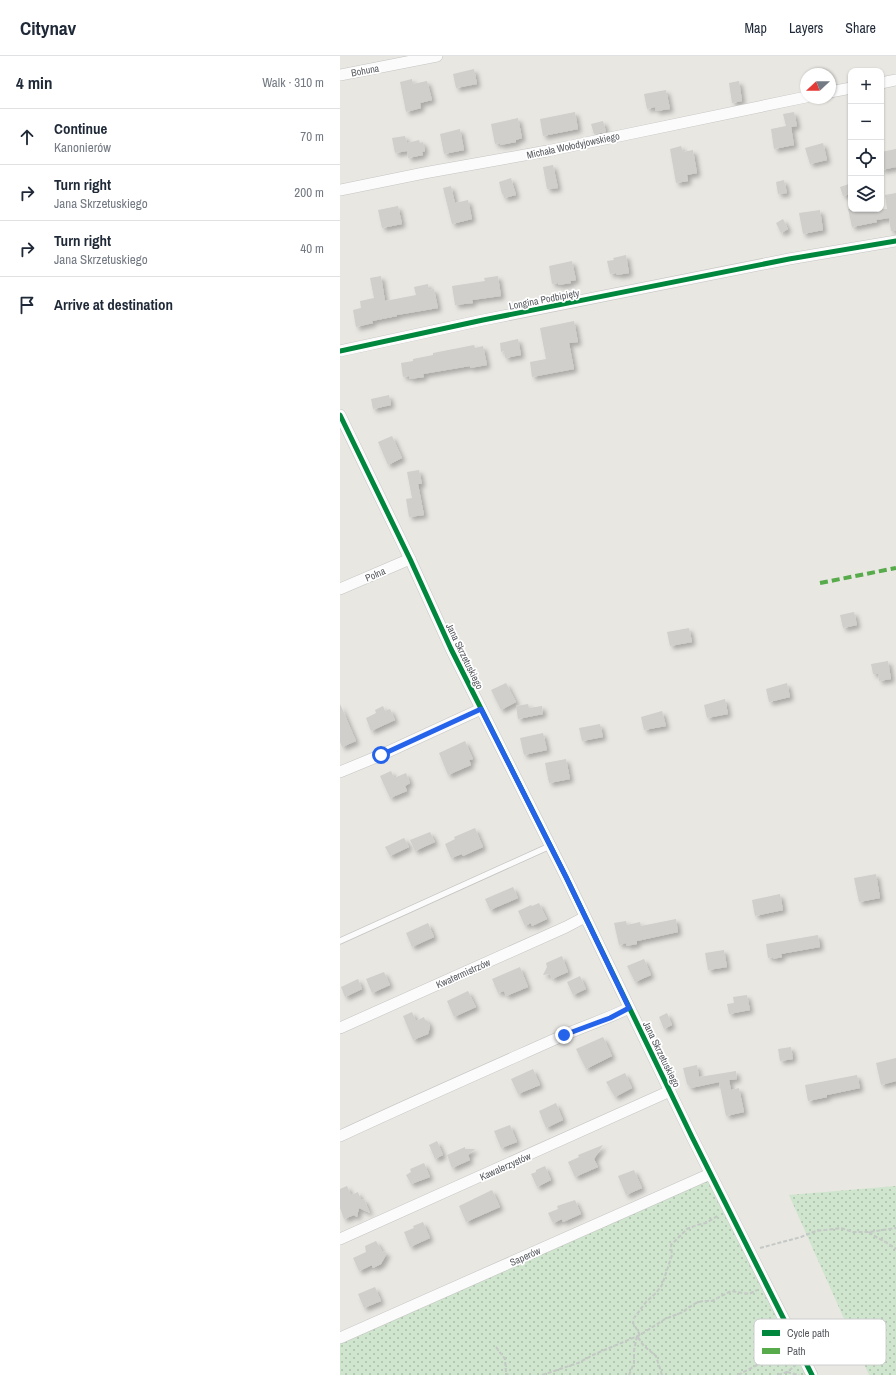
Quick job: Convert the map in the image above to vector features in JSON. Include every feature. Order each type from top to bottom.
[{"type":"street","name":"Bohuna","points":[[340,75],[437,56]]},
{"type":"street","points":[[884,82],[896,80]]},
{"type":"street","points":[[836,91],[848,89]]},
{"type":"street","name":"Michała Wołodyjowskiego","points":[[340,190],[547,151],[800,98]]},
{"type":"street","name":"Longina Podbipięty","points":[[340,351],[483,320],[789,259],[896,241]]},
{"type":"street","name":"Jana Skrzetuskiego","points":[[340,415],[410,559],[451,648],[585,917],[710,1174],[784,1319]]},
{"type":"street","name":"Polna","points":[[340,589],[410,559]]},
{"type":"street","points":[[340,772],[381,755],[481,709]]},
{"type":"street","name":"Kwatermistrzów","points":[[340,1028],[566,927],[585,917]]},
{"type":"street","points":[[340,1136],[564,1035],[610,1018],[629,1008]]},
{"type":"street","name":"Kawalerzystów","points":[[340,1239],[670,1091]]},
{"type":"street","name":"Saperów","points":[[340,1338],[710,1174]]},
{"type":"street","name":"Jana Skrzetuskiego","points":[[807,1365],[812,1375]]},
{"type":"lane","points":[[340,942],[550,846]]},
{"type":"path","points":[[662,1375],[656,1356],[644,1346],[638,1335],[633,1323],[634,1318],[662,1284],[672,1255],[671,1245],[673,1241],[687,1230],[697,1225],[706,1223],[729,1211]]},
{"type":"path","points":[[747,1247],[767,1247],[816,1232],[841,1228],[853,1232],[870,1232],[896,1228]]},
{"type":"path","points":[[870,1232],[874,1237],[886,1242],[896,1249]]},
{"type":"path","points":[[542,1375],[578,1363],[638,1335],[703,1300],[712,1301],[731,1291],[744,1294],[754,1293],[766,1284]]},
{"type":"path","points":[[629,1375],[634,1363],[634,1351],[638,1335]]},
{"type":"path","points":[[496,1347],[505,1359],[506,1372],[508,1375]]},
{"type":"path","points":[[738,1375],[757,1365]]},
{"type":"path","points":[[778,1375],[787,1372],[797,1365]]},
{"type":"path","points":[[787,1372],[799,1375]]},
{"type":"green space","points":[[710,1174],[784,1319],[754,1319],[754,1365],[807,1365],[812,1375],[340,1375],[340,1338]]},
{"type":"green space","points":[[896,1186],[896,1375],[869,1375],[865,1365],[886,1365],[886,1319],[844,1319],[789,1195]]},
{"type":"building","points":[[474,69],[477,84],[456,88],[453,74]]},
{"type":"building","points":[[412,79],[413,84],[427,81],[432,100],[420,103],[421,108],[406,112],[400,82]]},
{"type":"building","points":[[739,81],[742,101],[732,103],[729,83]]},
{"type":"building","points":[[666,90],[670,109],[656,111],[655,107],[647,109],[644,94]]},
{"type":"building","points":[[575,112],[578,129],[543,136],[540,119]]},
{"type":"building","points":[[794,112],[797,126],[791,127],[794,145],[774,149],[771,129],[786,126],[783,114]]},
{"type":"building","points":[[518,118],[522,138],[516,140],[516,142],[500,145],[500,143],[495,144],[491,124]]},
{"type":"building","points":[[603,121],[606,132],[594,134],[591,124]]},
{"type":"building","points":[[460,129],[464,150],[444,154],[440,134]]},
{"type":"building","points":[[405,136],[407,143],[419,140],[420,143],[423,142],[425,151],[422,152],[423,155],[408,158],[407,151],[395,153],[392,138]]},
{"type":"building","points":[[823,143],[827,160],[810,164],[805,148]]},
{"type":"building","points":[[681,146],[683,152],[693,150],[697,173],[687,175],[688,181],[676,183],[670,149]]},
{"type":"building","points":[[896,149],[896,167],[884,169],[884,151]]},
{"type":"building","points":[[553,165],[558,188],[547,189],[543,167]]},
{"type":"building","points":[[511,178],[516,195],[504,198],[499,182]]},
{"type":"building","points":[[784,180],[787,193],[778,194],[776,182]]},
{"type":"building","points":[[848,184],[848,195],[843,196],[840,187]]},
{"type":"building","points":[[451,186],[455,203],[468,200],[472,219],[452,224],[443,188]]},
{"type":"building","points":[[896,193],[896,231],[891,231],[889,218],[852,227],[849,212],[884,212],[884,209],[887,209],[885,195]]},
{"type":"building","points":[[398,206],[402,224],[382,228],[378,210]]},
{"type":"building","points":[[820,210],[823,230],[803,234],[799,213]]},
{"type":"building","points":[[783,219],[788,229],[781,233],[776,223]]},
{"type":"building","points":[[626,255],[629,273],[617,275],[616,273],[610,274],[607,261]]},
{"type":"building","points":[[572,261],[576,280],[570,281],[571,283],[558,285],[558,283],[552,284],[549,266]]},
{"type":"building","points":[[381,276],[385,301],[416,295],[414,287],[428,284],[429,290],[434,289],[438,308],[397,315],[372,321],[373,323],[356,327],[353,310],[361,308],[360,301],[374,298],[370,278]]},
{"type":"building","points":[[498,276],[501,296],[472,300],[473,303],[455,305],[452,286],[485,281],[484,278]]},
{"type":"building","points":[[574,321],[578,342],[569,343],[574,369],[532,377],[530,362],[546,359],[540,328]]},
{"type":"building","points":[[518,339],[521,355],[505,358],[504,351],[501,352],[500,343]]},
{"type":"building","points":[[474,345],[475,348],[483,346],[487,365],[470,368],[470,366],[423,374],[424,377],[410,379],[409,376],[403,377],[401,363],[433,355],[433,353]]},
{"type":"building","points":[[389,395],[391,405],[373,409],[371,399]]},
{"type":"building","points":[[392,436],[402,458],[388,465],[378,442]]},
{"type":"building","points":[[419,470],[422,484],[418,484],[424,515],[409,517],[406,499],[412,498],[407,472]]},
{"type":"building","points":[[854,612],[857,625],[843,628],[840,615]]},
{"type":"building","points":[[689,628],[692,642],[670,646],[667,632]]},
{"type":"building","points":[[888,661],[891,679],[879,681],[878,674],[873,674],[871,664]]},
{"type":"building","points":[[506,683],[516,702],[501,710],[491,690]]},
{"type":"building","points":[[787,683],[790,697],[769,702],[766,689]]},
{"type":"building","points":[[725,699],[728,714],[707,718],[704,705]]},
{"type":"building","points":[[340,704],[356,741],[342,747],[340,742]]},
{"type":"building","points":[[528,704],[529,708],[542,706],[543,714],[518,719],[516,706]]},
{"type":"building","points":[[383,706],[385,711],[390,709],[395,720],[371,731],[366,718],[376,713],[375,710]]},
{"type":"building","points":[[662,711],[666,726],[644,730],[641,717]]},
{"type":"building","points":[[600,724],[603,737],[582,741],[579,728]]},
{"type":"building","points":[[543,733],[547,750],[524,755],[520,738]]},
{"type":"building","points":[[465,741],[473,759],[469,760],[471,765],[448,775],[439,753]]},
{"type":"building","points":[[566,759],[570,779],[549,783],[545,763]]},
{"type":"building","points":[[391,771],[394,778],[406,773],[410,783],[405,786],[407,791],[390,798],[380,776]]},
{"type":"building","points":[[475,828],[483,847],[463,856],[462,854],[451,858],[445,844],[455,839],[454,837]]},
{"type":"building","points":[[430,832],[435,842],[415,851],[410,840]]},
{"type":"building","points":[[404,838],[409,847],[390,856],[385,847]]},
{"type":"building","points":[[876,874],[880,898],[859,902],[854,878]]},
{"type":"building","points":[[513,887],[518,898],[490,910],[485,899]]},
{"type":"building","points":[[780,894],[783,910],[755,916],[752,900]]},
{"type":"building","points":[[539,903],[547,919],[532,926],[531,923],[525,926],[518,911]]},
{"type":"building","points":[[676,919],[678,932],[637,941],[637,944],[626,946],[626,943],[619,945],[614,923],[626,921],[627,925],[640,922],[641,926]]},
{"type":"building","points":[[428,923],[434,937],[412,947],[406,933]]},
{"type":"building","points":[[818,935],[820,947],[781,954],[782,957],[773,959],[773,957],[768,958],[766,944]]},
{"type":"building","points":[[724,950],[727,967],[708,970],[705,953]]},
{"type":"building","points":[[562,956],[568,972],[552,979],[550,974],[543,975],[547,967],[546,963]]},
{"type":"building","points":[[644,959],[651,975],[635,982],[627,966]]},
{"type":"building","points":[[520,967],[528,987],[506,996],[504,991],[498,993],[492,979]]},
{"type":"building","points":[[384,972],[390,985],[372,993],[366,979]]},
{"type":"building","points":[[580,976],[586,989],[573,995],[567,982]]},
{"type":"building","points":[[358,979],[362,989],[345,997],[341,987]]},
{"type":"building","points":[[468,991],[476,1007],[454,1017],[447,1001]]},
{"type":"building","points":[[747,995],[750,1010],[729,1014],[727,1004],[734,1003],[733,997]]},
{"type":"building","points":[[412,1012],[416,1021],[424,1017],[425,1020],[428,1021],[430,1027],[428,1034],[413,1040],[403,1016]]},
{"type":"building","points":[[667,1013],[672,1025],[664,1029],[659,1017]]},
{"type":"building","points":[[603,1037],[612,1056],[586,1069],[576,1049]]},
{"type":"building","points":[[791,1047],[793,1059],[780,1061],[778,1049]]},
{"type":"building","points":[[896,1058],[896,1081],[881,1085],[876,1063]]},
{"type":"building","points":[[697,1065],[699,1077],[736,1071],[737,1079],[729,1080],[731,1090],[739,1088],[744,1112],[726,1116],[719,1082],[691,1088],[687,1084],[683,1068]]},
{"type":"building","points":[[533,1069],[540,1085],[518,1094],[511,1079]]},
{"type":"building","points":[[625,1073],[632,1088],[615,1097],[606,1082]]},
{"type":"building","points":[[857,1075],[860,1088],[827,1095],[827,1097],[808,1101],[805,1085]]},
{"type":"building","points":[[556,1103],[563,1120],[546,1128],[539,1111]]},
{"type":"building","points":[[510,1125],[517,1142],[501,1148],[494,1131]]},
{"type":"building","points":[[437,1141],[443,1155],[435,1159],[429,1145]]},
{"type":"building","points":[[603,1145],[594,1159],[598,1167],[575,1177],[568,1162],[579,1157],[578,1155]]},
{"type":"building","points":[[465,1147],[465,1149],[475,1149],[468,1155],[470,1160],[452,1168],[447,1155]]},
{"type":"building","points":[[424,1163],[430,1177],[411,1184],[406,1175],[411,1172],[410,1169]]},
{"type":"building","points":[[545,1166],[551,1180],[537,1187],[531,1174]]},
{"type":"building","points":[[634,1170],[642,1188],[626,1195],[618,1176]]},
{"type":"building","points":[[347,1186],[351,1195],[358,1192],[361,1200],[364,1199],[370,1213],[359,1208],[357,1217],[354,1215],[344,1219],[340,1208],[340,1189]]},
{"type":"building","points":[[492,1190],[500,1207],[466,1222],[459,1206]]},
{"type":"building","points":[[575,1200],[581,1214],[563,1222],[562,1219],[553,1223],[548,1213],[558,1209],[557,1206]]},
{"type":"building","points":[[423,1222],[430,1238],[410,1247],[404,1232]]},
{"type":"building","points":[[376,1241],[382,1251],[387,1253],[381,1264],[373,1268],[372,1265],[359,1271],[353,1258],[366,1252],[365,1246]]},
{"type":"building","points":[[375,1287],[381,1301],[364,1308],[358,1294]]},
{"type":"marked path","points":[[820,583],[896,568]]},
{"type":"cycle path","points":[[340,351],[483,320],[789,259],[896,241]]},
{"type":"cycle path","points":[[340,415],[410,559],[451,649],[566,877],[692,1137],[784,1319]]},
{"type":"cycle path","points":[[807,1365],[812,1375]]},
{"type":"route","points":[[381,755],[481,709],[566,877],[629,1008],[610,1018],[564,1035]]}]
